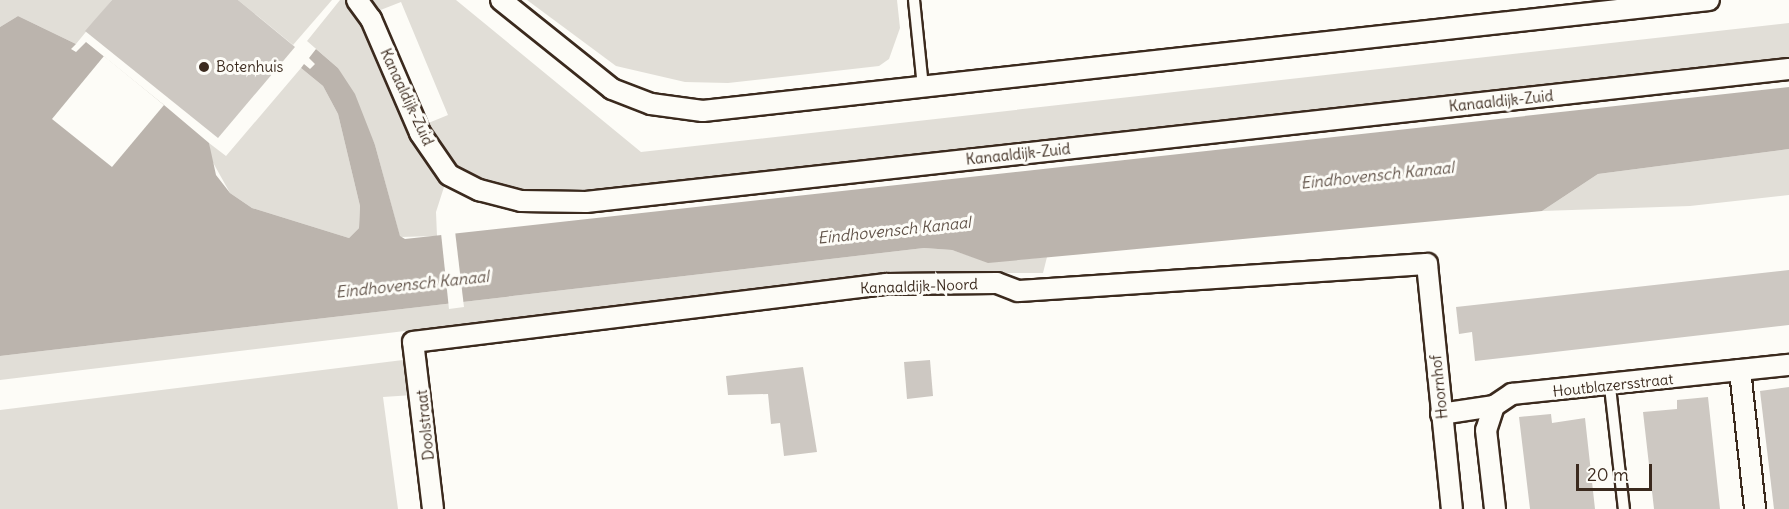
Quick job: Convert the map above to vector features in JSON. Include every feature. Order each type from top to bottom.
[{"type":"street","name":"Kanaaldijk-Zuid","points":[[357,0],[371,19],[420,133],[449,175],[479,190],[521,201],[586,202],[1789,69]]},
{"type":"street","points":[[501,0],[612,89],[679,111],[751,108],[1709,0]]},
{"type":"street","name":"Kanaaldijk-Noord","points":[[413,342],[886,284],[998,283],[1018,291],[1427,264]]},
{"type":"street","name":"Hoornhof","points":[[1427,264],[1452,509]]},
{"type":"street","name":"Doolstraat","points":[[413,342],[433,509]]},
{"type":"street","name":"Houtblazersstraat","points":[[1441,414],[1494,406],[1512,394],[1610,387],[1789,365]]},
{"type":"street","points":[[1740,370],[1755,509]]},
{"type":"street","points":[[1494,406],[1486,430],[1495,509]]},
{"type":"lane","points":[[914,0],[923,87]]},
{"type":"lane","points":[[1610,387],[1624,509]]},
{"type":"shaded area","points":[[0,0],[112,0],[76,44],[18,16],[0,27]]},
{"type":"shaded area","points":[[238,0],[332,0],[293,45]]},
{"type":"shaded area","points":[[340,0],[348,0],[357,11],[411,140],[444,187],[436,212],[437,236],[400,237],[375,145],[338,68],[307,41]]},
{"type":"shaded area","points":[[369,0],[456,0],[641,152],[1789,23],[1789,58],[610,191],[506,191],[474,179],[452,163],[426,124],[448,115],[401,2],[378,11]]},
{"type":"shaded area","points":[[527,0],[897,0],[900,28],[889,59],[879,66],[728,83],[685,82],[616,66]]},
{"type":"shaded area","points":[[301,68],[323,86],[338,114],[360,206],[359,228],[349,238],[252,208],[230,193],[211,159],[209,143],[226,156]]},
{"type":"shaded area","points":[[1789,149],[1789,195],[1690,206],[1542,211],[1598,174]]},
{"type":"shaded area","points":[[924,248],[952,250],[988,262],[1047,257],[1043,273],[884,273],[0,380],[0,356]]},
{"type":"shaded area","points":[[411,359],[413,395],[383,397],[398,509],[0,509],[0,410]]},
{"type":"water","name":"Eindhovensch Kanaal","points":[[18,16],[76,44],[71,49],[76,52],[86,42],[164,105],[209,143],[216,175],[230,193],[252,208],[349,238],[359,228],[360,206],[338,114],[323,86],[301,68],[304,64],[310,69],[315,64],[309,58],[316,49],[338,68],[355,94],[375,145],[400,236],[405,239],[1789,87],[1789,149],[1598,174],[1542,211],[988,263],[952,250],[924,248],[0,356],[0,27]]},
{"type":"pier","points":[[104,56],[164,105],[112,167],[52,119]]},
{"type":"pier","points":[[455,231],[464,307],[449,309],[441,233]]},
{"type":"building","name":"Botenhuis","points":[[112,0],[238,0],[295,47],[218,138],[85,31]]},
{"type":"building","points":[[1789,270],[1789,325],[1475,361],[1472,332],[1459,334],[1456,307]]},
{"type":"building","points":[[930,360],[933,396],[907,399],[904,362]]},
{"type":"building","points":[[803,367],[817,452],[784,456],[780,423],[771,424],[768,394],[728,395],[726,376]]},
{"type":"building","points":[[1789,387],[1789,509],[1774,509],[1760,391]]},
{"type":"building","points":[[1708,397],[1720,509],[1654,509],[1643,412],[1677,409],[1677,400]]},
{"type":"building","points":[[1551,414],[1552,423],[1585,418],[1595,509],[1530,509],[1519,417]]},
{"type":"place","name":"Botenhuis","points":[[204,67]]}]
